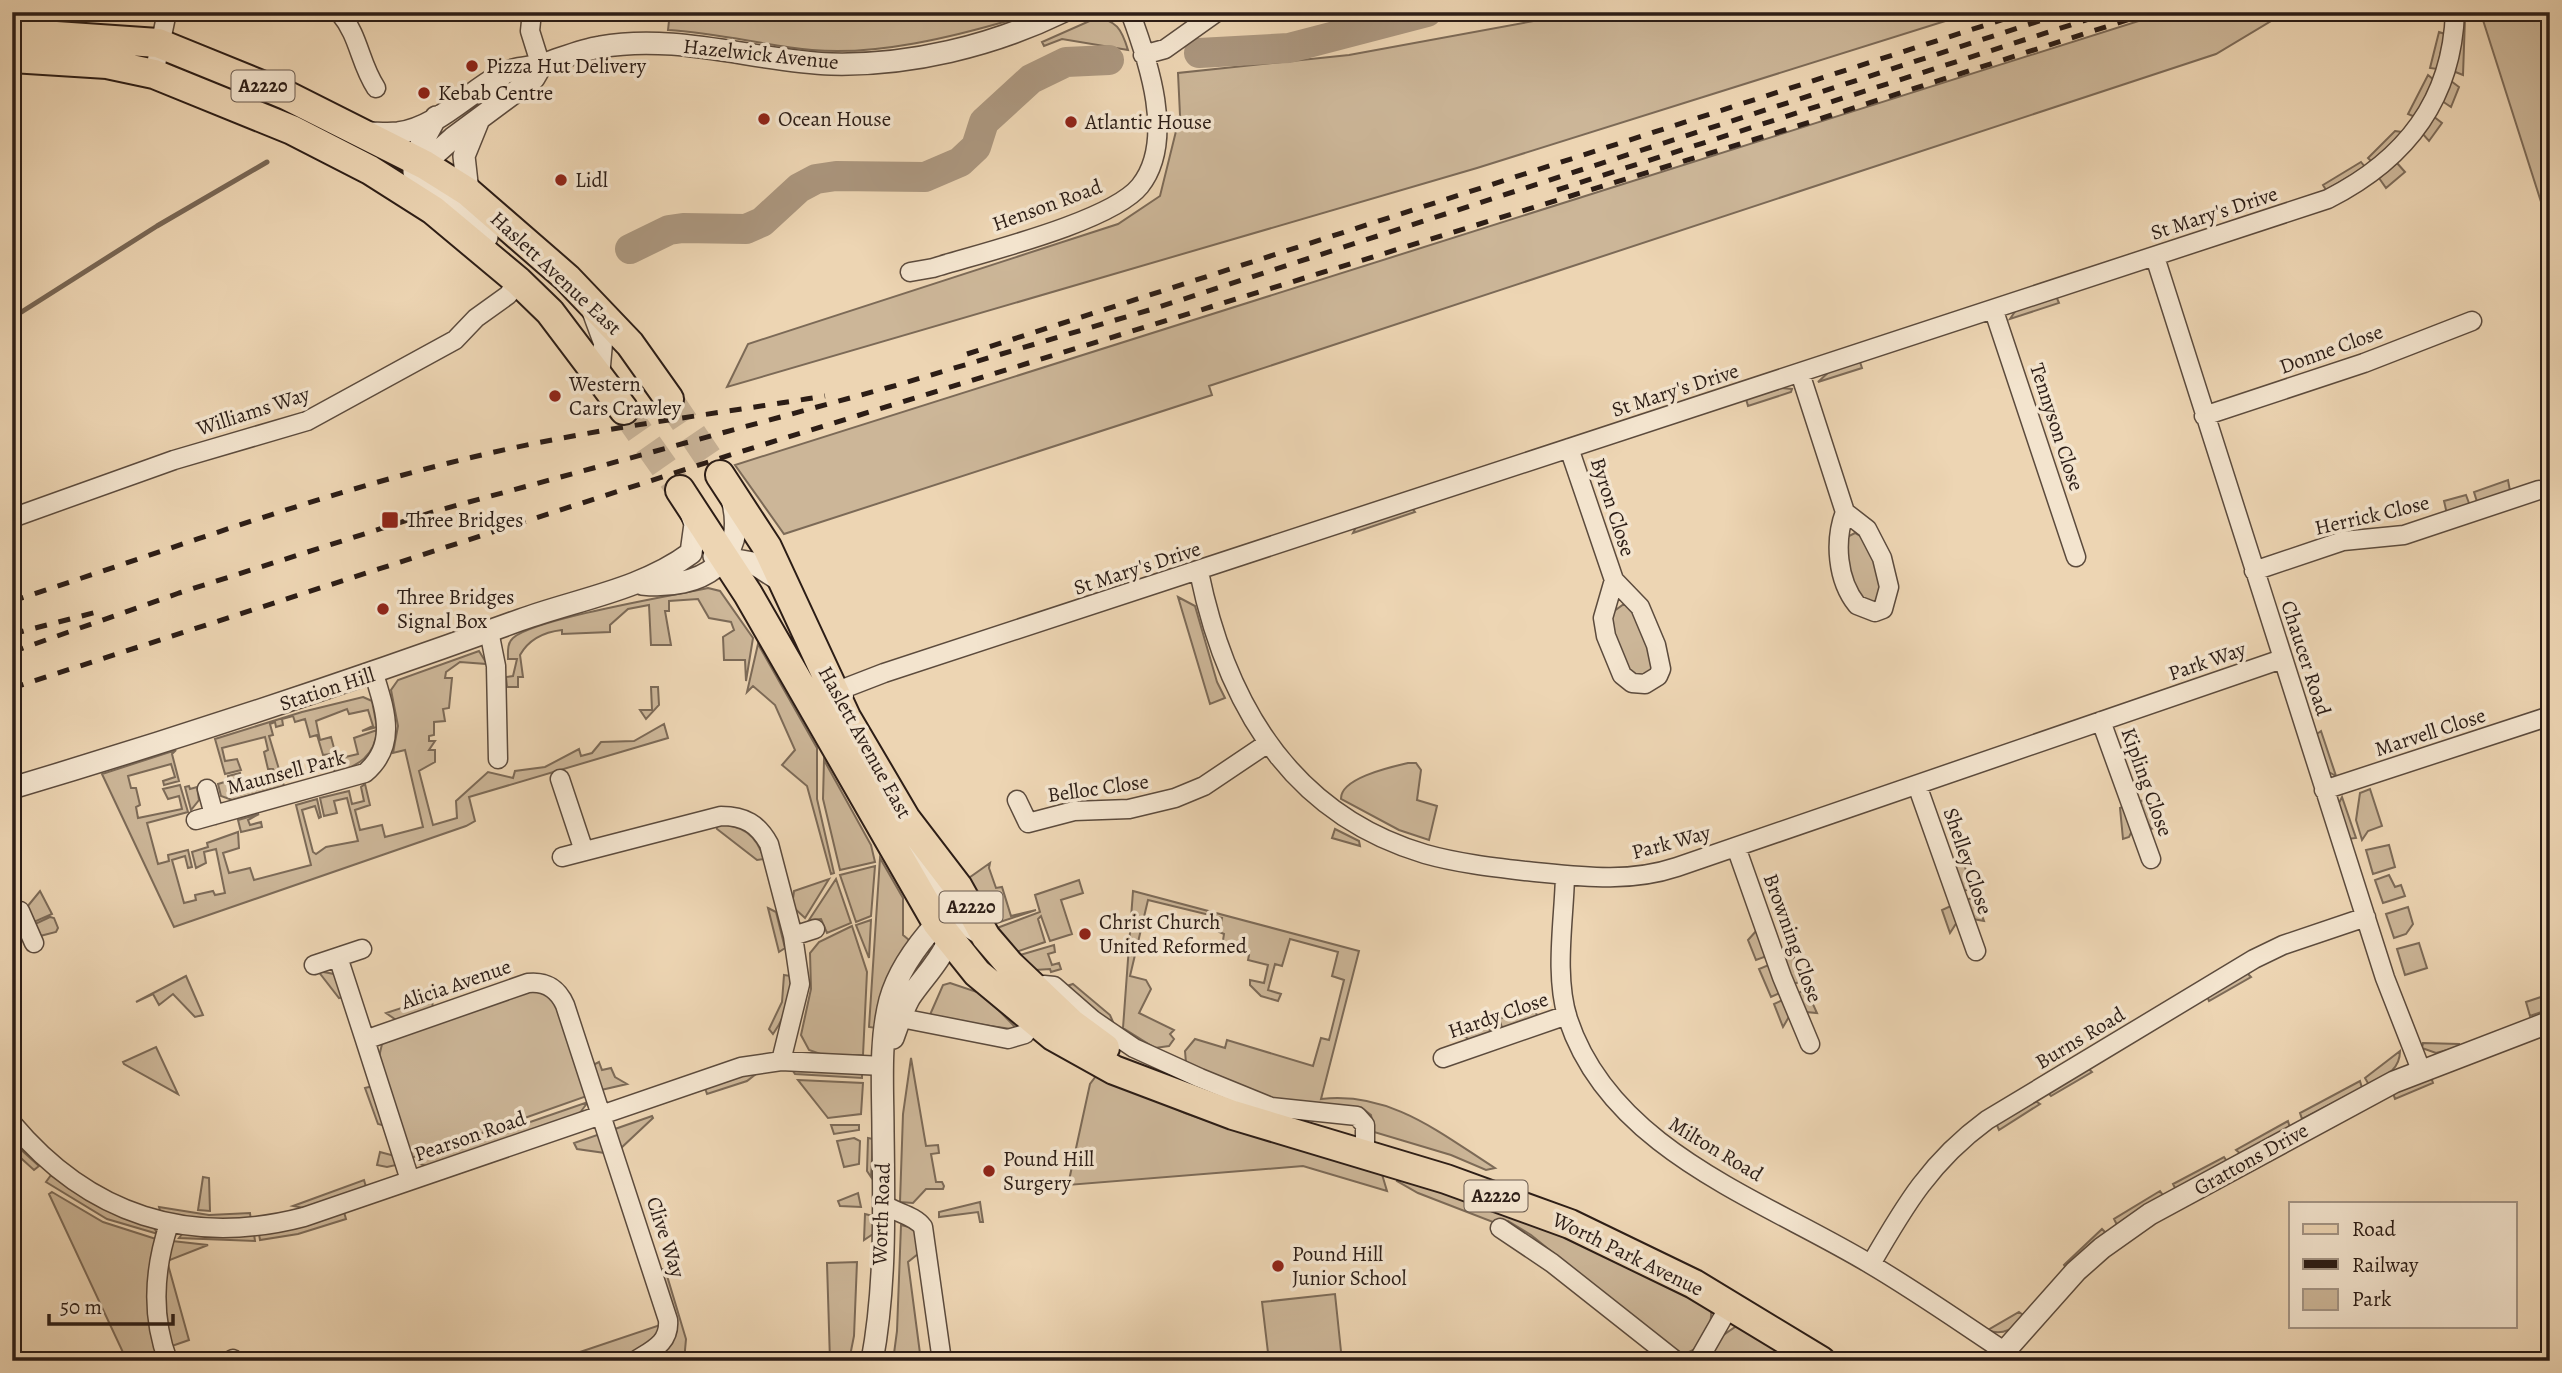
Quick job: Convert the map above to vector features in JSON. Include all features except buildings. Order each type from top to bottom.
[{"type":"main road","name":"Haslett Avenue East","points":[[12,33],[158,43],[286,95],[367,133],[468,192],[533,246],[630,344],[669,399]]},
{"type":"main road","name":"Haslett Avenue East","points":[[12,58],[107,64],[154,74],[292,130],[370,170],[433,210],[519,281],[597,364],[624,410]]},
{"type":"main road","name":"Haslett Avenue East","points":[[724,482],[763,539],[786,584],[822,698],[947,927]]},
{"type":"main road","name":"Haslett Avenue East","points":[[683,495],[726,570],[958,887],[1027,1012]]},
{"type":"main road","name":"Worth Park Avenue","points":[[947,927],[977,973],[1084,1055],[1233,1115],[1446,1178],[1570,1224],[1658,1265],[1821,1361]]},
{"type":"street","points":[[154,74],[158,43],[167,12]]},
{"type":"street","points":[[339,12],[353,31],[366,73],[376,88]]},
{"type":"street","points":[[532,12],[530,31],[541,66]]},
{"type":"street","name":"Hazelwick Avenue","points":[[367,133],[397,133],[436,117],[500,75],[521,66],[541,66],[598,47],[634,43],[699,47],[831,64],[874,62],[963,48],[1026,29],[1062,12]]},
{"type":"street","name":"Henson Road","points":[[910,272],[933,268],[1105,212],[1140,186],[1151,166],[1158,124],[1156,98],[1130,12]]},
{"type":"street","points":[[1143,55],[1165,49],[1217,12]]},
{"type":"street","name":"St Mary's Drive","points":[[822,698],[884,673],[1199,572],[2328,199],[2381,168],[2417,128],[2438,93],[2448,65],[2455,12]]},
{"type":"street","name":"Hazelwick Avenue","points":[[418,165],[534,78],[541,66]]},
{"type":"street","name":"Hazelwick Avenue","points":[[418,165],[436,117]]},
{"type":"street","points":[[468,192],[464,156],[480,117]]},
{"type":"street","name":"Haslett Avenue East","points":[[370,170],[388,176],[418,165],[495,244],[519,281]]},
{"type":"street","name":"Chaucer Road","points":[[2155,257],[2324,790],[2366,918],[2421,1070]]},
{"type":"street","name":"Williams Way","points":[[12,518],[174,460],[307,421],[455,340],[476,318],[508,295],[519,281]]},
{"type":"street","points":[[583,294],[600,333],[597,364],[629,361],[652,374]]},
{"type":"street","name":"Tennyson Close","points":[[1994,311],[2076,557]]},
{"type":"street","name":"Donne Close","points":[[2204,416],[2364,363],[2472,321]]},
{"type":"street","points":[[1801,373],[1845,512],[1838,539],[1844,576],[1857,605],[1875,612],[1883,609],[1889,597],[1887,575],[1867,529],[1845,512]]},
{"type":"street","name":"Byron Close","points":[[1569,448],[1614,580],[1640,607],[1656,645],[1661,668],[1658,676],[1645,684],[1632,683],[1622,675],[1606,635],[1603,618],[1614,580]]},
{"type":"street","points":[[724,482],[735,511],[736,534],[726,570]]},
{"type":"street","name":"Herrick Close","points":[[2254,571],[2343,541],[2404,535],[2539,490]]},
{"type":"street","points":[[683,495],[695,524],[691,552],[726,570],[753,563],[786,584]]},
{"type":"street","name":"Station Hill","points":[[12,788],[374,674],[489,631],[640,583],[691,552]]},
{"type":"street","name":"Station Hill","points":[[640,583],[674,583],[726,570]]},
{"type":"street","name":"Park Way","points":[[1199,572],[1224,665],[1245,708],[1292,774],[1320,801],[1372,832],[1438,858],[1565,876],[1609,879],[1644,876],[1736,847],[2282,659]]},
{"type":"street","points":[[489,631],[496,666],[498,759]]},
{"type":"street","name":"Maunsell Park","points":[[196,820],[351,779],[374,765],[387,738],[385,712],[374,674]]},
{"type":"street","name":"Marvell Close","points":[[2324,790],[2550,716]]},
{"type":"street","name":"Kipling Close","points":[[2101,721],[2151,859]]},
{"type":"street","name":"Belloc Close","points":[[1017,800],[1028,823],[1074,811],[1118,810],[1150,805],[1204,786],[1268,743]]},
{"type":"street","points":[[560,779],[584,851]]},
{"type":"street","name":"Shelley Close","points":[[1917,785],[1976,951]]},
{"type":"street","points":[[207,789],[214,815]]},
{"type":"street","points":[[562,857],[721,816],[734,816],[753,823],[769,844],[793,936],[800,984],[781,1061]]},
{"type":"street","points":[[906,819],[915,850],[950,910],[947,927],[974,928],[986,937]]},
{"type":"street","name":"Browning Close","points":[[1736,847],[1782,977],[1810,1044]]},
{"type":"street","name":"Milton Road","points":[[1565,876],[1562,961],[1567,1015],[1598,1079],[1639,1127],[1685,1160],[1871,1265],[2000,1356]]},
{"type":"street","name":"Burns Road","points":[[1871,1265],[1931,1169],[1949,1150],[1987,1120],[2254,959],[2283,945],[2366,918]]},
{"type":"street","name":"Worth Road","points":[[883,1066],[909,999],[947,927]]},
{"type":"street","name":"Worth Road","points":[[872,1361],[877,1337],[883,1205],[885,1031],[894,989],[911,957],[947,927]]},
{"type":"street","points":[[793,936],[816,929]]},
{"type":"street","points":[[314,965],[362,949]]},
{"type":"street","points":[[338,957],[410,1180]]},
{"type":"street","name":"Alicia Avenue","points":[[365,1040],[528,984],[544,983],[561,996],[601,1115]]},
{"type":"street","points":[[901,1018],[1008,1039],[1044,985],[1054,986],[1093,1020],[1134,1048],[1271,1107],[1357,1116],[1365,1125],[1365,1154]]},
{"type":"street","name":"Hardy Close","points":[[1443,1058],[1567,1015]]},
{"type":"street","name":"Grattons Drive","points":[[2000,1356],[2076,1271],[2130,1227],[2367,1095],[2421,1070],[2550,1022]]},
{"type":"street","name":"Pearson Road","points":[[12,1123],[49,1162],[80,1186],[136,1214],[169,1224],[226,1229],[278,1223],[741,1067],[781,1061],[883,1066]]},
{"type":"street","name":"Clive Way","points":[[601,1115],[668,1321],[669,1329],[661,1344],[635,1361]]},
{"type":"street","points":[[883,1205],[898,1214],[913,1217],[923,1227],[942,1361]]},
{"type":"street","points":[[168,1361],[160,1333],[156,1284],[160,1252],[169,1224]]},
{"type":"street","name":"Worth Park Avenue","points":[[1500,1228],[1552,1263],[1672,1360]]},
{"type":"street","name":"Worth Park Avenue","points":[[1698,1361],[1730,1305]]},
{"type":"green space","points":[[807,12],[1018,12],[1012,15],[1014,19],[966,32],[914,44],[862,50],[812,50],[668,30],[669,21],[699,15],[742,18]]},
{"type":"green space","points":[[1583,12],[1974,12],[1477,168],[727,387],[748,344],[1118,224],[1160,196],[1180,115],[1178,73],[1349,55]]},
{"type":"green space","points":[[2167,12],[2286,12],[2216,54],[1209,386],[1212,395],[784,534],[735,465]]},
{"type":"green space","points":[[2471,12],[2550,12],[2550,230],[2482,17],[2472,18]]},
{"type":"green space","points":[[2462,17],[2465,18],[2463,75],[2453,71]]},
{"type":"green space","points":[[1094,19],[1113,23],[1128,50],[1062,39],[1044,46],[1042,42]]},
{"type":"green space","points":[[2439,32],[2445,34],[2437,69],[2430,68]]},
{"type":"green space","points":[[2428,75],[2434,80],[2415,117],[2408,114]]},
{"type":"green space","points":[[2451,81],[2459,87],[2451,107],[2442,101]]},
{"type":"green space","points":[[2433,116],[2442,123],[2429,141],[2421,132]]},
{"type":"green space","points":[[2395,131],[2402,132],[2374,164],[2368,158]]},
{"type":"green space","points":[[2361,162],[2365,167],[2326,190],[2323,185]]},
{"type":"green space","points":[[2397,163],[2405,172],[2386,188],[2379,178]]},
{"type":"green space","points":[[2056,296],[2059,303],[2010,319],[2016,310]]},
{"type":"green space","points":[[1860,362],[1862,368],[1818,382],[1831,370]]},
{"type":"green space","points":[[1781,388],[1792,389],[1791,392],[1748,406],[1746,399]]},
{"type":"green space","points":[[2508,480],[2510,491],[2478,505],[2474,492]]},
{"type":"green space","points":[[2466,495],[2470,506],[2447,514],[2444,501]]},
{"type":"green space","points":[[1412,508],[1415,512],[1353,533],[1356,527]]},
{"type":"green space","points":[[1855,533],[1867,540],[1884,589],[1877,601],[1870,603],[1857,591],[1850,574],[1847,537]]},
{"type":"green space","points":[[708,588],[720,591],[753,638],[746,681],[745,660],[724,660],[723,637],[734,630],[731,622],[709,618],[698,599],[669,601],[669,611],[665,611],[671,645],[651,645],[649,605],[628,609],[610,625],[610,632],[549,632],[532,641],[520,655],[523,677],[518,677],[518,687],[507,687],[506,677],[513,676],[517,659],[508,659],[509,645],[513,638],[526,631],[575,616]]},
{"type":"green space","points":[[1178,597],[1195,606],[1217,682],[1225,698],[1210,704]]},
{"type":"green space","points":[[1624,604],[1633,609],[1655,665],[1649,676],[1631,675],[1611,626],[1610,614]]},
{"type":"green space","points":[[758,644],[817,748],[817,799],[834,873],[831,874],[807,786],[782,765],[795,750],[775,705],[753,686],[747,692]]},
{"type":"green space","points":[[479,651],[487,664],[460,662],[446,672],[445,678],[452,678],[449,708],[443,709],[445,721],[434,722],[434,735],[429,736],[429,741],[435,741],[429,750],[435,750],[435,762],[419,771],[433,825],[457,818],[456,801],[488,772],[513,778],[515,771],[545,767],[579,749],[581,756],[592,753],[601,742],[634,741],[664,724],[668,738],[469,797],[475,821],[466,826],[174,927],[102,774],[176,750],[172,754],[179,781],[164,785],[163,781],[175,777],[171,764],[128,776],[131,788],[136,788],[140,805],[136,807],[138,818],[182,809],[179,796],[168,799],[163,789],[180,785],[188,812],[147,823],[158,864],[169,861],[168,855],[188,850],[192,867],[188,868],[185,856],[172,860],[184,903],[196,900],[195,895],[213,891],[215,895],[225,893],[216,849],[204,852],[206,863],[196,868],[192,852],[208,847],[207,843],[238,832],[239,848],[223,853],[229,873],[250,868],[254,880],[311,865],[296,805],[317,799],[321,817],[319,818],[315,806],[302,810],[313,852],[316,854],[326,847],[358,841],[347,798],[334,801],[337,813],[324,816],[320,798],[349,791],[352,804],[364,801],[361,787],[365,784],[370,805],[355,810],[360,830],[382,825],[385,837],[423,827],[405,750],[393,753],[398,726],[391,690],[398,680]]},
{"type":"green space","points":[[651,687],[658,687],[659,705],[646,719],[640,710],[652,710]]},
{"type":"green space","points":[[363,697],[372,701],[377,727],[362,731],[373,726],[368,710],[349,714],[347,709],[316,721],[320,740],[331,737],[337,759],[358,754],[354,738],[377,730],[373,747],[364,759],[335,773],[330,754],[323,755],[317,735],[310,737],[305,719],[295,722],[293,716],[282,719],[283,725],[276,727],[275,722],[270,724],[273,735],[269,736],[284,786],[232,800],[221,796],[218,784],[228,781],[228,776],[240,773],[241,777],[230,780],[234,792],[277,779],[273,769],[268,769],[264,752],[268,750],[265,737],[222,748],[225,761],[237,759],[241,770],[225,774],[215,739],[302,712]]},
{"type":"green space","points":[[2321,731],[2336,776],[2327,771],[2314,736]]},
{"type":"green space","points":[[824,760],[871,845],[875,862],[840,870],[823,799]]},
{"type":"green space","points":[[1416,763],[1421,770],[1417,800],[1437,806],[1429,840],[1399,830],[1341,799],[1343,792],[1357,779]]},
{"type":"green space","points":[[189,786],[190,789],[197,787],[199,800],[191,810],[185,787]]},
{"type":"green space","points":[[2370,789],[2382,826],[2368,831],[2362,840],[2356,820],[2360,793]]},
{"type":"green space","points":[[2342,797],[2356,838],[2348,839],[2338,805]]},
{"type":"green space","points":[[2143,800],[2159,826],[2151,829],[2137,803]]},
{"type":"green space","points":[[2125,806],[2133,829],[2129,837],[2123,839],[2120,808]]},
{"type":"green space","points":[[259,814],[248,820],[250,825],[261,822],[262,827],[241,832],[238,820]]},
{"type":"green space","points":[[716,824],[733,826],[747,832],[757,843],[764,859],[757,860],[717,829]]},
{"type":"green space","points":[[1335,829],[1359,841],[1360,846],[1332,838]]},
{"type":"green space","points":[[2389,845],[2395,867],[2373,874],[2366,850]]},
{"type":"green space","points":[[880,858],[903,898],[903,935],[909,940],[876,1028],[869,1027]]},
{"type":"green space","points":[[1963,862],[1973,889],[1961,891],[1952,865]]},
{"type":"green space","points":[[990,863],[989,868],[996,888],[1002,887],[1011,916],[1036,910],[994,924],[966,880]]},
{"type":"green space","points":[[875,866],[871,916],[856,922],[840,875]]},
{"type":"green space","points":[[2389,875],[2395,887],[2401,885],[2405,896],[2383,903],[2375,880]]},
{"type":"green space","points":[[829,879],[805,918],[792,906],[794,891]]},
{"type":"green space","points":[[836,879],[851,923],[827,933],[821,919],[809,920]]},
{"type":"green space","points":[[1079,880],[1083,893],[1061,900],[1072,934],[1050,941],[1041,916],[1038,919],[1045,942],[1016,952],[997,928],[1040,912],[1035,895]]},
{"type":"green space","points":[[40,891],[52,914],[34,922],[27,907]]},
{"type":"green space","points":[[1133,891],[1359,951],[1321,1099],[1370,1101],[1392,1108],[1434,1129],[1495,1168],[1486,1170],[1451,1155],[1374,1132],[1371,1115],[1362,1108],[1275,1099],[1186,1063],[1185,1051],[1195,1039],[1225,1048],[1227,1040],[1313,1066],[1321,1038],[1329,1040],[1344,980],[1332,976],[1338,952],[1290,939],[1282,966],[1275,964],[1268,990],[1281,994],[1278,1001],[1261,996],[1250,985],[1250,980],[1264,983],[1268,965],[1248,960],[1249,955],[1222,947],[1224,934],[1219,932],[1222,918],[1148,900],[1130,976],[1146,980],[1151,989],[1139,1013],[1174,1030],[1170,1034],[1174,1039],[1169,1046],[1155,1048],[1123,1028]]},
{"type":"green space","points":[[1975,896],[1984,921],[1973,919],[1965,901]]},
{"type":"green space","points":[[1953,905],[1957,922],[1950,933],[1942,910]]},
{"type":"green space","points":[[2408,907],[2413,924],[2406,934],[2394,938],[2386,914]]},
{"type":"green space","points":[[768,908],[776,912],[785,948],[779,952]]},
{"type":"green space","points":[[50,917],[54,918],[58,928],[56,932],[40,936],[35,924]]},
{"type":"green space","points":[[871,920],[869,958],[856,925]]},
{"type":"green space","points":[[852,926],[867,972],[863,1055],[829,1057],[809,1050],[801,1035],[811,989],[810,953],[819,942]]},
{"type":"green space","points":[[1757,930],[1767,956],[1756,960],[1748,940]]},
{"type":"green space","points":[[2419,943],[2427,968],[2405,975],[2397,949]]},
{"type":"green space","points":[[1054,945],[1055,952],[1048,954],[1052,965],[1059,963],[1061,969],[1051,972],[1050,969],[1035,970],[1020,955]]},
{"type":"green space","points":[[1793,955],[1804,981],[1792,984],[1782,959]]},
{"type":"green space","points":[[1771,964],[1782,992],[1771,997],[1759,969]]},
{"type":"green space","points":[[318,971],[334,974],[343,997],[339,998]]},
{"type":"green space","points":[[2247,973],[2251,977],[2209,1001],[2207,996]]},
{"type":"green space","points":[[784,975],[791,976],[789,999],[773,1034],[769,1029],[782,1002]]},
{"type":"green space","points":[[186,976],[203,1015],[195,1017],[173,994],[159,1005],[153,994],[136,1002]]},
{"type":"green space","points":[[950,983],[983,994],[1018,1030],[929,1017],[943,985]]},
{"type":"green space","points":[[1073,984],[1110,1015],[1113,1022],[1110,1023],[1067,986]]},
{"type":"green space","points":[[530,989],[538,989],[554,999],[587,1096],[411,1158],[379,1057],[382,1044],[388,1039]]},
{"type":"green space","points":[[1806,989],[1817,1013],[1806,1012],[1797,994]]},
{"type":"green space","points":[[2550,994],[2550,1009],[2530,1016],[2526,1002]]},
{"type":"green space","points":[[432,998],[433,1010],[399,1022],[386,1013]]},
{"type":"green space","points":[[1785,999],[1790,1015],[1783,1027],[1774,1004]]},
{"type":"green space","points":[[1534,1006],[1538,1019],[1503,1030],[1499,1019]]},
{"type":"green space","points":[[1487,1023],[1491,1034],[1470,1040],[1459,1033]]},
{"type":"green space","points":[[2423,1043],[2459,1044],[2459,1047],[2436,1053],[2422,1048]]},
{"type":"green space","points":[[156,1047],[178,1094],[123,1062]]},
{"type":"green space","points":[[2400,1051],[2394,1068],[2369,1085],[2365,1078]]},
{"type":"green space","points":[[911,1058],[926,1146],[938,1145],[939,1153],[931,1154],[936,1182],[942,1182],[944,1186],[943,1189],[926,1189],[913,1203],[900,1202],[903,1114]]},
{"type":"green space","points":[[599,1062],[602,1070],[611,1068],[615,1077],[627,1084],[601,1090],[593,1065]]},
{"type":"green space","points":[[2088,1068],[2092,1072],[2051,1096],[2047,1092]]},
{"type":"green space","points":[[793,1071],[856,1072],[862,1074],[862,1078],[795,1074]]},
{"type":"green space","points":[[746,1074],[756,1074],[747,1081],[707,1094],[705,1088]]},
{"type":"green space","points":[[1096,1076],[1106,1076],[1185,1113],[1243,1133],[1381,1171],[1387,1191],[1303,1166],[1068,1185],[1090,1084]]},
{"type":"green space","points":[[2431,1077],[2433,1083],[2395,1099],[2393,1093]]},
{"type":"green space","points":[[798,1080],[863,1083],[861,1114],[828,1118]]},
{"type":"green space","points":[[2360,1081],[2362,1088],[2302,1119],[2300,1113]]},
{"type":"green space","points":[[373,1086],[386,1126],[378,1124],[365,1088]]},
{"type":"green space","points":[[2034,1100],[2040,1104],[1999,1130],[1996,1123]]},
{"type":"green space","points":[[588,1102],[579,1114],[426,1166],[414,1162]]},
{"type":"green space","points":[[652,1116],[653,1118],[620,1149],[615,1129]]},
{"type":"green space","points":[[2288,1121],[2290,1128],[2242,1155],[2236,1150]]},
{"type":"green space","points":[[831,1125],[859,1125],[859,1130],[834,1134]]},
{"type":"green space","points":[[600,1134],[605,1153],[577,1149],[574,1143]]},
{"type":"green space","points":[[854,1138],[860,1141],[859,1164],[844,1167],[837,1141]]},
{"type":"green space","points":[[868,1138],[873,1139],[871,1177],[867,1171]]},
{"type":"green space","points":[[17,1146],[39,1166],[34,1170],[12,1150]]},
{"type":"green space","points":[[380,1152],[395,1156],[396,1165],[377,1165]]},
{"type":"green space","points":[[2224,1157],[2228,1163],[2176,1190],[2173,1184]]},
{"type":"green space","points":[[1400,1174],[1433,1183],[1639,1266],[1711,1310],[1707,1333],[1698,1346],[1685,1353],[1678,1353],[1531,1235],[1508,1221],[1498,1224],[1418,1193],[1397,1181]]},
{"type":"green space","points":[[51,1175],[106,1209],[152,1225],[158,1234],[107,1219],[46,1182]]},
{"type":"green space","points":[[203,1177],[209,1178],[210,1211],[198,1210]]},
{"type":"green space","points":[[364,1180],[366,1187],[304,1208],[293,1206]]},
{"type":"green space","points":[[2160,1191],[2165,1198],[2118,1227],[2114,1219]]},
{"type":"green space","points":[[52,1192],[103,1222],[156,1239],[161,1361],[127,1361],[49,1194]]},
{"type":"green space","points":[[858,1193],[861,1207],[840,1206],[838,1201]]},
{"type":"green space","points":[[980,1202],[983,1222],[980,1222],[978,1212],[939,1217],[939,1212]]},
{"type":"green space","points":[[159,1207],[209,1215],[250,1213],[251,1221],[188,1219],[160,1211]]},
{"type":"green space","points":[[344,1212],[346,1219],[298,1234],[260,1240],[259,1234],[297,1228]]},
{"type":"green space","points":[[865,1214],[873,1216],[873,1234],[864,1240]]},
{"type":"green space","points":[[901,1225],[913,1228],[923,1250],[908,1262],[921,1361],[893,1361],[897,1331]]},
{"type":"green space","points":[[2102,1229],[2108,1235],[2068,1271],[2064,1265]]},
{"type":"green space","points":[[183,1233],[254,1234],[255,1241],[179,1238]]},
{"type":"green space","points":[[172,1241],[208,1245],[168,1260]]},
{"type":"green space","points":[[857,1262],[854,1336],[849,1361],[830,1361],[827,1263]]},
{"type":"green space","points":[[168,1264],[189,1340],[172,1346],[165,1306]]},
{"type":"green space","points":[[661,1269],[665,1269],[686,1339],[684,1361],[647,1361],[667,1347]]},
{"type":"green space","points":[[1335,1294],[1342,1361],[1269,1361],[1262,1302]]},
{"type":"green space","points":[[2019,1312],[2026,1317],[2013,1327],[2004,1332],[1988,1330]]},
{"type":"green space","points":[[663,1324],[651,1343],[637,1354],[623,1360],[616,1361],[611,1354],[600,1361],[568,1361],[568,1356]]},
{"type":"green space","points":[[1738,1325],[1803,1361],[1708,1361],[1722,1336]]},
{"type":"waterway","points":[[1199,53],[1289,48],[1427,12]]},
{"type":"waterway","points":[[630,249],[669,230],[746,229],[762,222],[799,188],[816,179],[836,176],[925,177],[960,162],[976,147],[984,122],[1031,79],[1066,62],[1109,60]]},
{"type":"waterway","points":[[12,318],[157,226],[267,162]]},
{"type":"tunnel","points":[[669,399],[720,475]]},
{"type":"tunnel","points":[[624,410],[680,490]]},
{"type":"railway","points":[[967,354],[2026,12]]},
{"type":"railway","points":[[12,652],[179,593],[436,511],[894,386],[1156,308],[2067,12]]},
{"type":"railway","points":[[1557,190],[2111,12]]},
{"type":"railway","points":[[12,688],[733,454],[1785,130],[2152,12]]},
{"type":"railway","points":[[12,601],[291,508],[461,460],[596,432],[825,396]]},
{"type":"railway","points":[[12,634],[97,612]]},
{"type":"place","name":"Pizza Hut Delivery","points":[[472,66]]},
{"type":"place","name":"Kebab Centre","points":[[424,93]]},
{"type":"place","name":"Ocean House","points":[[764,119]]},
{"type":"place","name":"Atlantic House","points":[[1071,122]]},
{"type":"place","name":"Lidl","points":[[561,180]]},
{"type":"place","name":"Western Cars Crawley","points":[[555,396]]},
{"type":"place","name":"Three Bridges","points":[[390,520]]},
{"type":"place","name":"Three Bridges Signal Box","points":[[383,609]]},
{"type":"place","name":"Christ Church United Reformed","points":[[1085,934]]},
{"type":"place","name":"Pound Hill Surgery","points":[[989,1171]]},
{"type":"place","name":"Pound Hill Junior School","points":[[1278,1266]]}]
